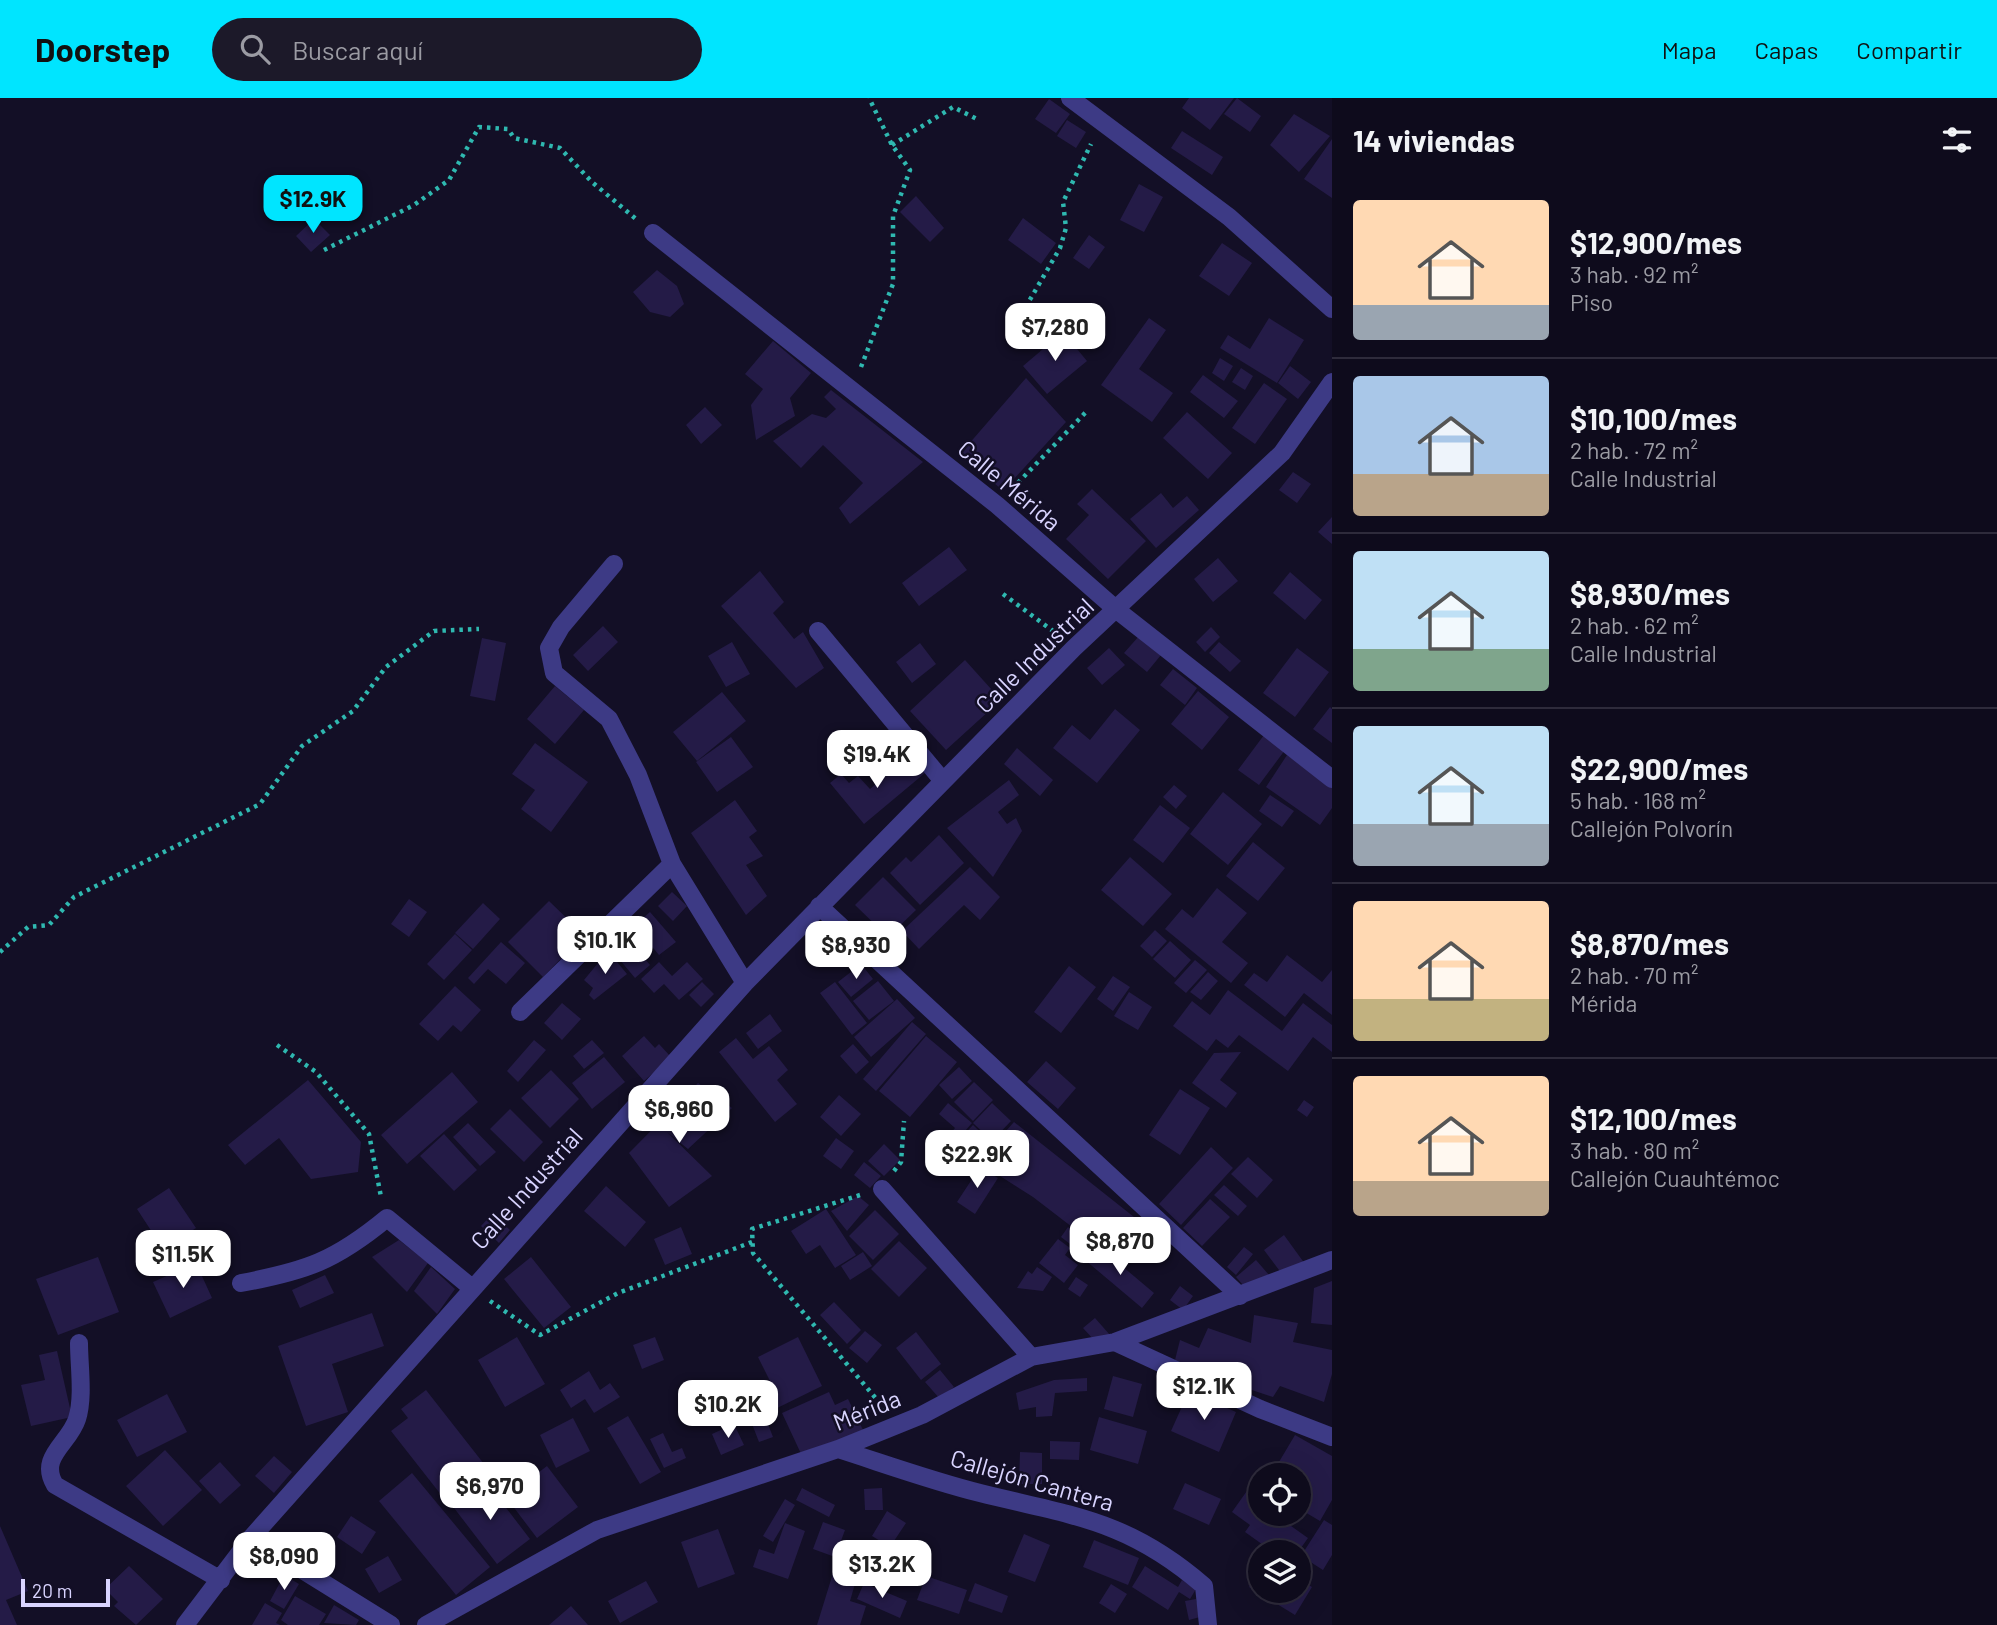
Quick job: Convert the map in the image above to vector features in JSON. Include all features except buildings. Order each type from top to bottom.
[{"type":"street","points":[[1070,98],[1229,217],[1332,309]]},
{"type":"street","name":"Calle Mérida","points":[[653,233],[997,505],[1118,611],[1332,779]]},
{"type":"street","name":"Calle Industrial","points":[[185,1625],[251,1538],[745,984],[1074,648],[1118,611],[1282,453],[1332,382]]},
{"type":"street","points":[[614,564],[561,627],[549,648],[554,673],[609,719],[639,775],[672,863],[745,984]]},
{"type":"street","points":[[818,631],[943,781]]},
{"type":"street","points":[[520,1012],[672,863]]},
{"type":"street","points":[[819,906],[1240,1296]]},
{"type":"street","points":[[882,1189],[1031,1357]]},
{"type":"street","points":[[241,1283],[295,1273],[351,1248],[387,1218],[472,1288]]},
{"type":"street","name":"Mérida","points":[[426,1625],[597,1530],[838,1449],[922,1415],[1031,1357],[1115,1342],[1332,1260]]},
{"type":"street","points":[[1115,1342],[1259,1409],[1332,1437]]},
{"type":"street","points":[[79,1343],[78,1417],[51,1458],[50,1477],[55,1485],[221,1580]]},
{"type":"street","name":"Callejón Cantera","points":[[838,1449],[980,1493],[1084,1517],[1147,1542],[1204,1586],[1209,1625]]},
{"type":"street","points":[[251,1538],[391,1625]]},
{"type":"path","points":[[852,390],[893,284],[893,216],[910,170],[892,145],[869,98]]},
{"type":"path","points":[[892,145],[953,107],[979,120]]},
{"type":"path","points":[[1017,322],[1060,248],[1066,228],[1063,202],[1102,121]]},
{"type":"path","points":[[324,250],[414,205],[449,180],[479,127],[508,129],[514,138],[560,148],[592,182],[653,233]]},
{"type":"path","points":[[997,505],[1086,412]]},
{"type":"path","points":[[1003,594],[1074,648]]},
{"type":"path","points":[[0,952],[28,927],[49,925],[74,897],[260,804],[303,746],[353,711],[386,667],[434,631],[479,629]]},
{"type":"path","points":[[277,1045],[316,1072],[369,1134],[378,1190],[387,1218]]},
{"type":"path","points":[[898,1424],[753,1253],[751,1228],[882,1189],[901,1162],[904,1121]]},
{"type":"path","points":[[472,1288],[540,1335],[618,1293],[752,1242]]}]
